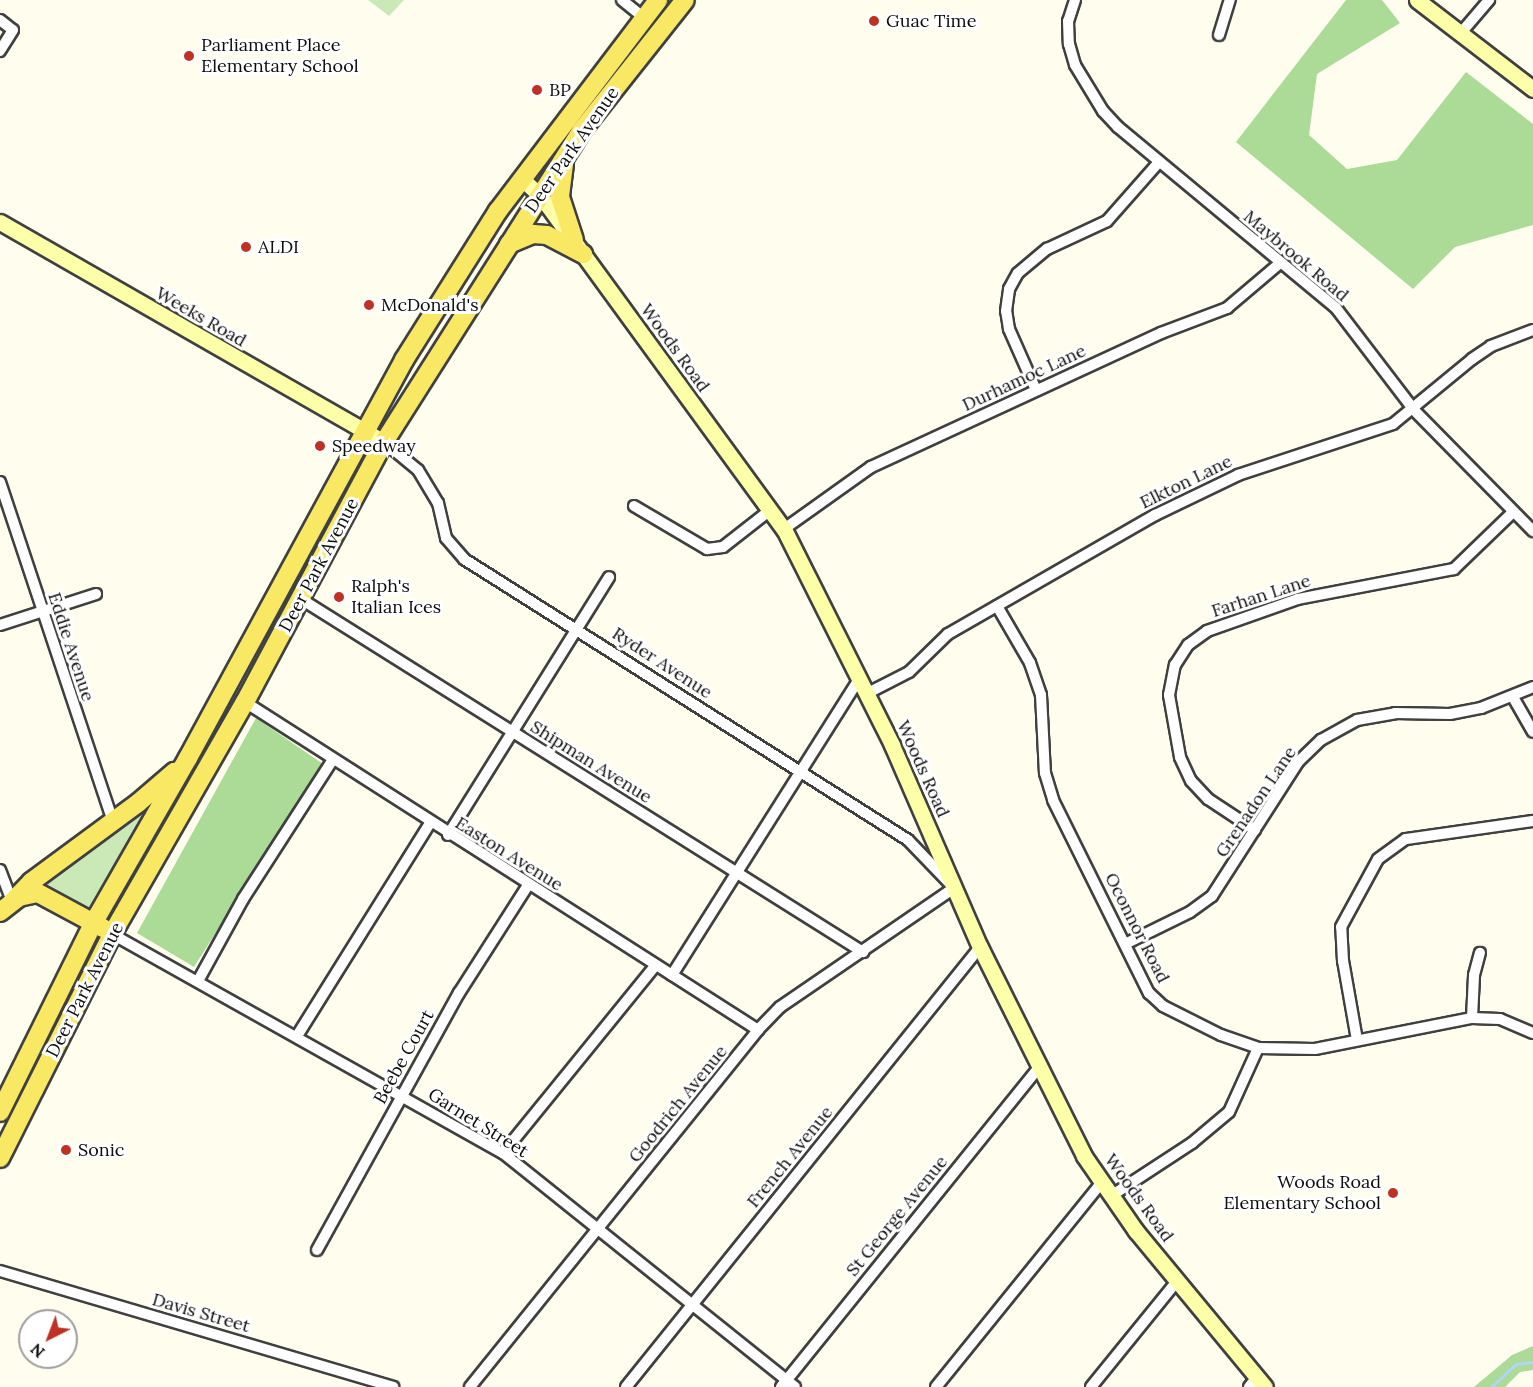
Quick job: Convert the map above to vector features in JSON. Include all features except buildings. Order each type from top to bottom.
[{"type":"main road","name":"Deer Park Avenue","points":[[0,1112],[94,922],[188,758],[404,360],[522,179],[658,0]]},
{"type":"main road","name":"Deer Park Avenue","points":[[0,1158],[112,934],[245,702],[384,442],[567,153],[685,0]]},
{"type":"main road","points":[[567,153],[560,197],[578,247]]},
{"type":"main road","points":[[509,244],[533,234],[546,235],[578,247]]},
{"type":"main road","points":[[6,907],[31,882],[113,822],[188,758]]},
{"type":"main road","points":[[6,907],[28,893],[44,894],[112,934]]},
{"type":"street","points":[[622,0],[643,17]]},
{"type":"street","name":"Maybrook Road","points":[[1075,0],[1068,21],[1075,65],[1103,111],[1159,162],[1336,308],[1414,410],[1533,531]]},
{"type":"street","points":[[1219,34],[1230,0]]},
{"type":"street","points":[[1417,0],[1533,89]]},
{"type":"street","points":[[1460,34],[1489,0]]},
{"type":"street","points":[[0,20],[13,30],[0,51]]},
{"type":"street","points":[[1036,390],[1009,329],[1006,311],[1010,289],[1018,273],[1030,259],[1047,249],[1107,221],[1159,162]]},
{"type":"street","name":"Woods Road","points":[[522,179],[540,195],[784,529],[859,679],[980,947],[1084,1156],[1111,1196],[1257,1384]]},
{"type":"street","name":"Weeks Road","points":[[0,222],[384,442]]},
{"type":"street","name":"Durhamoc Lane","points":[[784,529],[872,467],[1036,390],[1227,308],[1280,263]]},
{"type":"street","name":"Elkton Lane","points":[[866,694],[909,672],[948,634],[1190,497],[1315,447],[1377,432],[1414,410],[1472,359],[1491,346],[1533,330]]},
{"type":"street","name":"Ryder Avenue","points":[[384,442],[418,470],[438,503],[446,538],[465,559],[908,840],[954,888]]},
{"type":"street","name":"Eddie Avenue","points":[[0,482],[113,822]]},
{"type":"street","points":[[634,506],[707,549],[723,547],[770,512]]},
{"type":"street","name":"Farhan Lane","points":[[1255,830],[1208,799],[1191,781],[1180,758],[1169,695],[1174,665],[1188,645],[1207,631],[1298,599],[1454,569],[1513,512]]},
{"type":"street","points":[[448,835],[609,577]]},
{"type":"street","points":[[0,625],[96,594]]},
{"type":"street","name":"Shipman Avenue","points":[[301,599],[863,952]]},
{"type":"street","name":"Oconnor Road","points":[[997,606],[1030,663],[1041,695],[1045,773],[1053,800],[1149,993],[1163,1006],[1221,1035],[1258,1048],[1315,1048],[1472,1018],[1500,1019],[1533,1033]]},
{"type":"street","points":[[672,975],[859,679]]},
{"type":"street","name":"Grenadon Lane","points":[[1125,944],[1190,912],[1212,896],[1298,762],[1321,740],[1358,720],[1395,713],[1450,714],[1513,697],[1533,687]]},
{"type":"street","points":[[1513,697],[1533,732]]},
{"type":"street","name":"Easton Avenue","points":[[245,702],[332,761],[758,1030]]},
{"type":"street","points":[[198,981],[243,899],[332,761]]},
{"type":"street","points":[[1357,1040],[1341,951],[1341,927],[1378,859],[1406,838],[1533,821]]},
{"type":"street","points":[[297,1036],[430,823]]},
{"type":"street","points":[[0,870],[6,907]]},
{"type":"street","name":"Beebe Court","points":[[317,1250],[459,993],[528,885]]},
{"type":"street","name":"Goodrich Avenue","points":[[470,1387],[758,1030],[780,1008],[954,888]]},
{"type":"street","name":"Garnet Street","points":[[112,934],[297,1036],[503,1154],[787,1385]]},
{"type":"street","name":"French Avenue","points":[[626,1387],[980,947]]},
{"type":"street","points":[[1472,1018],[1474,975],[1480,953]]},
{"type":"street","points":[[503,1154],[656,965]]},
{"type":"street","points":[[1111,1196],[1192,1143],[1229,1112],[1258,1048]]},
{"type":"street","name":"St George Avenue","points":[[787,1385],[1040,1066]]},
{"type":"street","points":[[936,1387],[1102,1182]]},
{"type":"street","name":"Davis Street","points":[[0,1271],[393,1387]]},
{"type":"street","points":[[1091,1387],[1177,1281]]},
{"type":"green space","points":[[368,0],[404,0],[389,16]]},
{"type":"green space","points":[[1346,0],[1382,0],[1400,23],[1317,74],[1309,135],[1347,169],[1397,160],[1466,72],[1533,124],[1533,225],[1455,247],[1413,289],[1236,142]]},
{"type":"green space","points":[[256,718],[323,764],[194,967],[137,933]]},
{"type":"green space","points":[[138,811],[145,815],[92,910],[48,885],[48,880]]},
{"type":"green space","points":[[1533,1346],[1533,1370],[1520,1372],[1505,1387],[1474,1387],[1512,1355]]},
{"type":"waterway","points":[[1491,1387],[1516,1364],[1533,1362]]},
{"type":"place","name":"Guac Time","points":[[874,21]]},
{"type":"place","name":"Parliament Place Elementary School","points":[[189,56]]},
{"type":"place","name":"BP","points":[[537,90]]},
{"type":"place","name":"ALDI","points":[[246,247]]},
{"type":"place","name":"McDonald's","points":[[369,305]]},
{"type":"place","name":"Speedway","points":[[320,446]]},
{"type":"place","name":"Ralph's Italian Ices","points":[[339,597]]},
{"type":"place","name":"Sonic","points":[[66,1150]]},
{"type":"place","name":"Woods Road Elementary School","points":[[1393,1193]]}]
